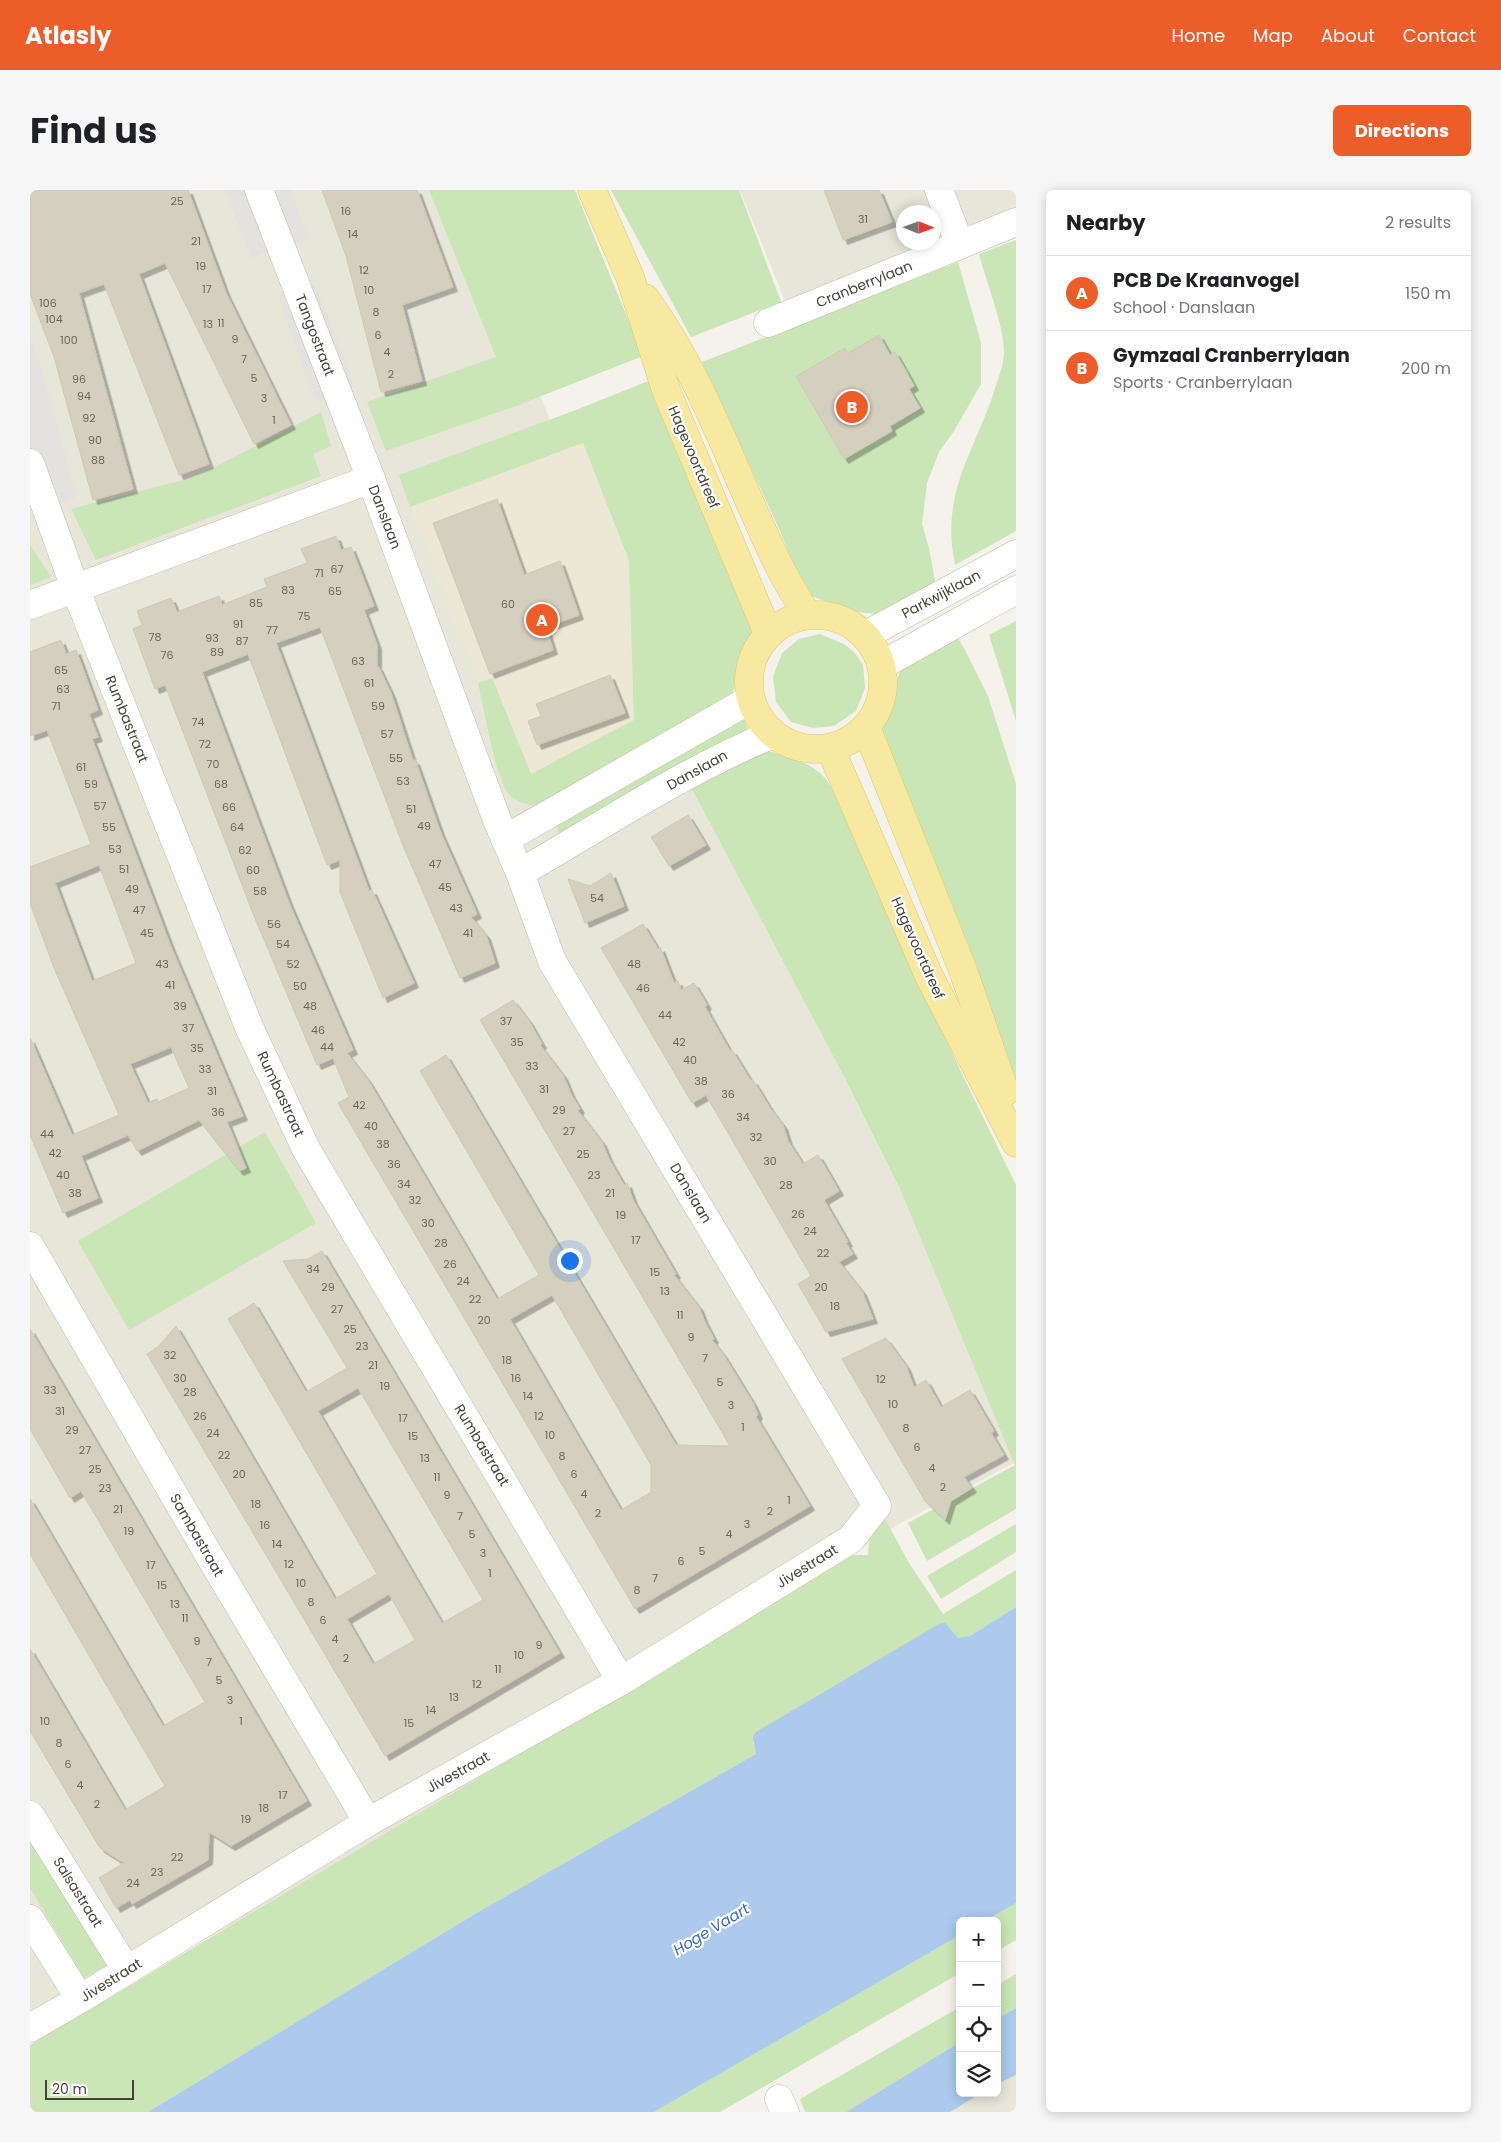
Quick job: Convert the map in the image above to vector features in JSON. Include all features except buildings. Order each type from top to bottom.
[{"type":"main road","name":"Hagevoortdreef","points":[[592,190],[630,277],[659,334],[695,379],[779,566],[807,614]]},
{"type":"main road","name":"Hagevoortdreef","points":[[659,334],[666,390],[768,633]]},
{"type":"main road","points":[[807,614],[828,615],[849,622],[866,635],[876,649],[882,666],[884,688],[878,709],[866,727],[850,740],[830,748],[800,747],[785,742],[773,734],[759,718],[751,699],[749,676],[755,653],[768,633],[786,621],[807,614]]},
{"type":"main road","points":[[866,727],[964,972],[1016,1124]]},
{"type":"main road","name":"Hagevoortdreef","points":[[830,748],[929,976],[1016,1142]]},
{"type":"street","name":"Tangostraat","points":[[259,190],[371,479]]},
{"type":"street","points":[[939,190],[960,245]]},
{"type":"street","name":"Cranberrylaan","points":[[768,323],[1016,222]]},
{"type":"street","name":"Rumbastraat","points":[[30,463],[75,588],[250,1028],[306,1149],[621,1681]]},
{"type":"street","name":"Danslaan","points":[[30,605],[371,479],[552,960],[877,1506]]},
{"type":"street","name":"Parkwijklaan","points":[[866,635],[1015,559]]},
{"type":"street","points":[[882,666],[1016,590]]},
{"type":"street","points":[[505,839],[751,699]]},
{"type":"street","name":"Danslaan","points":[[520,873],[697,769],[732,751],[773,734]]},
{"type":"street","name":"Sambastraat","points":[[30,1246],[206,1550],[368,1822]]},
{"type":"street","name":"Jivestraat","points":[[30,2028],[368,1822],[621,1681],[851,1539],[877,1506]]},
{"type":"street","name":"Salsastraat","points":[[30,1815],[126,1969]]},
{"type":"street","points":[[30,1919],[80,1999]]},
{"type":"shaded area","points":[[30,190],[456,190],[561,447],[657,625],[801,907],[1016,1462],[899,1524],[425,1823],[30,2032]]},
{"type":"shaded area","points":[[225,190],[246,190],[269,251],[251,258]]},
{"type":"shaded area","points":[[270,190],[291,190],[309,239],[291,246]]},
{"type":"shaded area","points":[[740,190],[1016,190],[1016,235],[793,320]]},
{"type":"shaded area","points":[[302,281],[316,286],[354,385],[345,396]]},
{"type":"shaded area","points":[[285,288],[328,402],[314,399],[279,299]]},
{"type":"shaded area","points":[[30,336],[45,380],[77,497],[32,515],[30,511]]},
{"type":"shaded area","points":[[583,443],[629,561],[634,720],[531,774],[493,678],[478,683],[410,507]]},
{"type":"shaded area","points":[[1016,2031],[1016,2112],[866,2112],[956,2094],[956,2097],[1001,2097],[1001,2039]]},
{"type":"green space","points":[[429,190],[575,190],[643,356],[516,406],[386,451],[367,402],[496,357]]},
{"type":"green space","points":[[611,190],[739,190],[781,302],[691,337]]},
{"type":"green space","points":[[1016,240],[1016,531],[955,565],[952,518],[955,498],[967,459],[992,398],[1004,354],[1004,343],[998,318],[979,254]]},
{"type":"green space","points":[[958,262],[981,343],[981,384],[954,431],[939,452],[927,483],[922,524],[929,548],[936,586],[892,611],[875,614],[850,611],[809,595],[798,576],[780,531],[702,362]]},
{"type":"green space","points":[[651,380],[753,628],[738,666],[733,693],[724,702],[547,805],[526,804],[512,797],[503,784],[494,757],[478,683],[492,678],[531,774],[634,720],[629,561],[583,443],[410,507],[399,475],[576,410]]},
{"type":"green space","points":[[321,412],[331,446],[313,454],[321,476],[96,560],[71,509],[179,481],[211,469]]},
{"type":"green space","points":[[30,545],[51,577],[30,585]]},
{"type":"green space","points":[[1016,621],[1016,721],[989,635]]},
{"type":"green space","points":[[820,634],[844,644],[855,653],[863,665],[865,688],[856,711],[834,726],[813,728],[791,722],[776,702],[773,677],[782,653],[799,639]]},
{"type":"green space","points":[[957,637],[988,696],[1016,784],[1016,1084],[878,735],[887,716],[901,667]]},
{"type":"green space","points":[[743,718],[748,729],[563,835],[559,833],[557,825]]},
{"type":"green space","points":[[761,750],[778,753],[803,762],[819,772],[829,783],[962,1074],[1016,1185],[1016,1509],[927,1561],[908,1523],[1015,1465],[901,1191],[846,1080],[689,783]]},
{"type":"green space","points":[[265,1132],[316,1223],[129,1330],[78,1241]]},
{"type":"green space","points":[[878,1518],[885,1519],[909,1563],[943,1614],[1016,1570],[1016,1607],[970,1636],[958,1639],[945,1623],[753,1742],[756,1754],[480,1911],[148,2112],[30,2112],[30,2045],[853,1555],[868,1555],[870,1531]]},
{"type":"green space","points":[[1016,1524],[1016,1552],[941,1599],[927,1576]]},
{"type":"green space","points":[[30,1828],[111,1963],[84,1978],[30,1888]]},
{"type":"green space","points":[[1016,1903],[1016,1940],[1001,1949],[1001,1917],[992,1917]]},
{"type":"green space","points":[[956,1937],[956,1975],[720,2112],[654,2112]]},
{"type":"green space","points":[[1016,1974],[1016,2008],[1001,2017],[1001,2007],[1001,1983]]},
{"type":"green space","points":[[956,2009],[956,2044],[846,2112],[805,2112],[800,2099]]},
{"type":"water","name":"Hoge Vaart","points":[[1016,1607],[1016,1903],[992,1917],[956,1917],[956,1937],[654,2112],[148,2112],[480,1911],[756,1754],[753,1737],[756,1732],[939,1624],[945,1623],[958,1638],[970,1636]]},
{"type":"water","points":[[1016,2008],[1016,2075],[1001,2082],[1001,2052],[1001,2017]]},
{"type":"water","points":[[956,2044],[956,2097],[974,2097],[950,2112],[846,2112]]},
{"type":"place","name":"Gymzaal Cranberrylaan","points":[[852,407]]},
{"type":"place","name":"PCB De Kraanvogel","points":[[542,620]]}]
